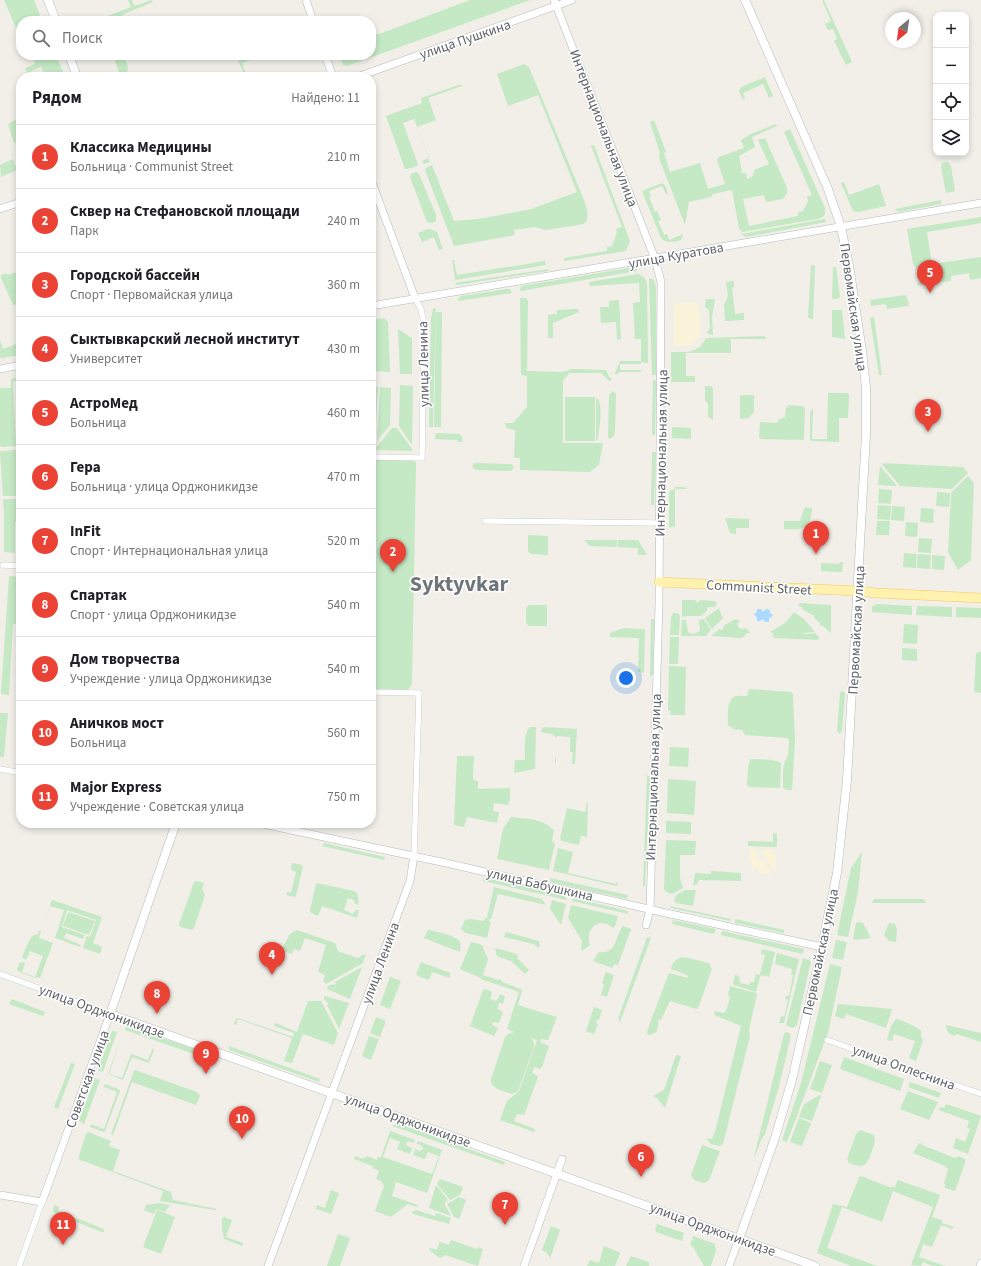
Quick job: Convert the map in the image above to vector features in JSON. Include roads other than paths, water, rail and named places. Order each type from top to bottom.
[{"type":"main road","points":[[48,0],[54,16]]},
{"type":"main road","name":"Первомайская улица","points":[[739,1239],[775,1138],[787,1099],[834,891],[847,780],[866,434],[866,388],[857,319],[841,227],[828,189],[745,0]]},
{"type":"main road","points":[[71,60],[75,72]]},
{"type":"main road","name":"Сommunist Street","points":[[659,582],[858,591]]},
{"type":"main road","points":[[858,591],[876,589],[981,592]]},
{"type":"main road","points":[[858,591],[981,598]]},
{"type":"main road","name":"Советская улица","points":[[110,1014],[174,828]]},
{"type":"main road","name":"улица Орджоникидзе","points":[[110,1014],[815,1266]]},
{"type":"street","points":[[306,0],[311,16]]},
{"type":"street","name":"улица Пушкина","points":[[369,72],[555,3],[572,0]]},
{"type":"street","name":"Интернациональная улица","points":[[555,3],[655,258],[661,282],[659,582],[650,909],[646,925]]},
{"type":"street","points":[[327,60],[331,72]]},
{"type":"street","name":"улица Ленина","points":[[376,193],[415,298],[421,309],[424,324],[422,458],[376,457]]},
{"type":"street","name":"улица Куратова","points":[[376,305],[981,203]]},
{"type":"street","points":[[0,209],[16,204]]},
{"type":"street","points":[[0,369],[16,366]]},
{"type":"street","points":[[485,521],[660,522]]},
{"type":"street","points":[[3,565],[16,566]]},
{"type":"street","name":"улица Ленина","points":[[268,1266],[410,881],[414,856],[419,693],[376,692]]},
{"type":"street","points":[[0,769],[16,772]]},
{"type":"street","name":"улица Бабушкина","points":[[282,828],[822,947]]},
{"type":"street","name":"улица Орджоникидзе","points":[[0,974],[110,1014]]},
{"type":"street","name":"Советская улица","points":[[19,1266],[110,1014]]},
{"type":"street","name":"улица Оплеснина","points":[[827,1040],[981,1094]]},
{"type":"street","points":[[524,1266],[562,1159]]},
{"type":"street","points":[[0,1195],[42,1202]]},
{"type":"street","name":"Первомайская улица","points":[[729,1266],[739,1239]]},
{"type":"water","points":[[757,609],[761,609],[763,612],[766,609],[770,610],[770,613],[773,616],[769,618],[769,622],[765,622],[763,619],[757,621],[754,614],[757,612]]},
{"type":"place","name":"АстроМед","points":[[930,293]]},
{"type":"place","name":"Городской бассейн","points":[[928,432]]},
{"type":"place","name":"Классика Медицины","points":[[816,554]]},
{"type":"place","name":"Сквер на Стефановской площади","points":[[393,572]]},
{"type":"place","name":"Сыктывкарский лесной институт","points":[[272,975]]},
{"type":"place","name":"Спартак","points":[[157,1014]]},
{"type":"place","name":"Дом творчества","points":[[206,1074]]},
{"type":"place","name":"Аничков мост","points":[[242,1139]]},
{"type":"place","name":"Гера","points":[[641,1177]]},
{"type":"place","name":"InFit","points":[[505,1225]]},
{"type":"place","name":"Major Express","points":[[63,1245]]},
{"type":"district","name":"Syktyvkar","points":[[459,583]]}]
